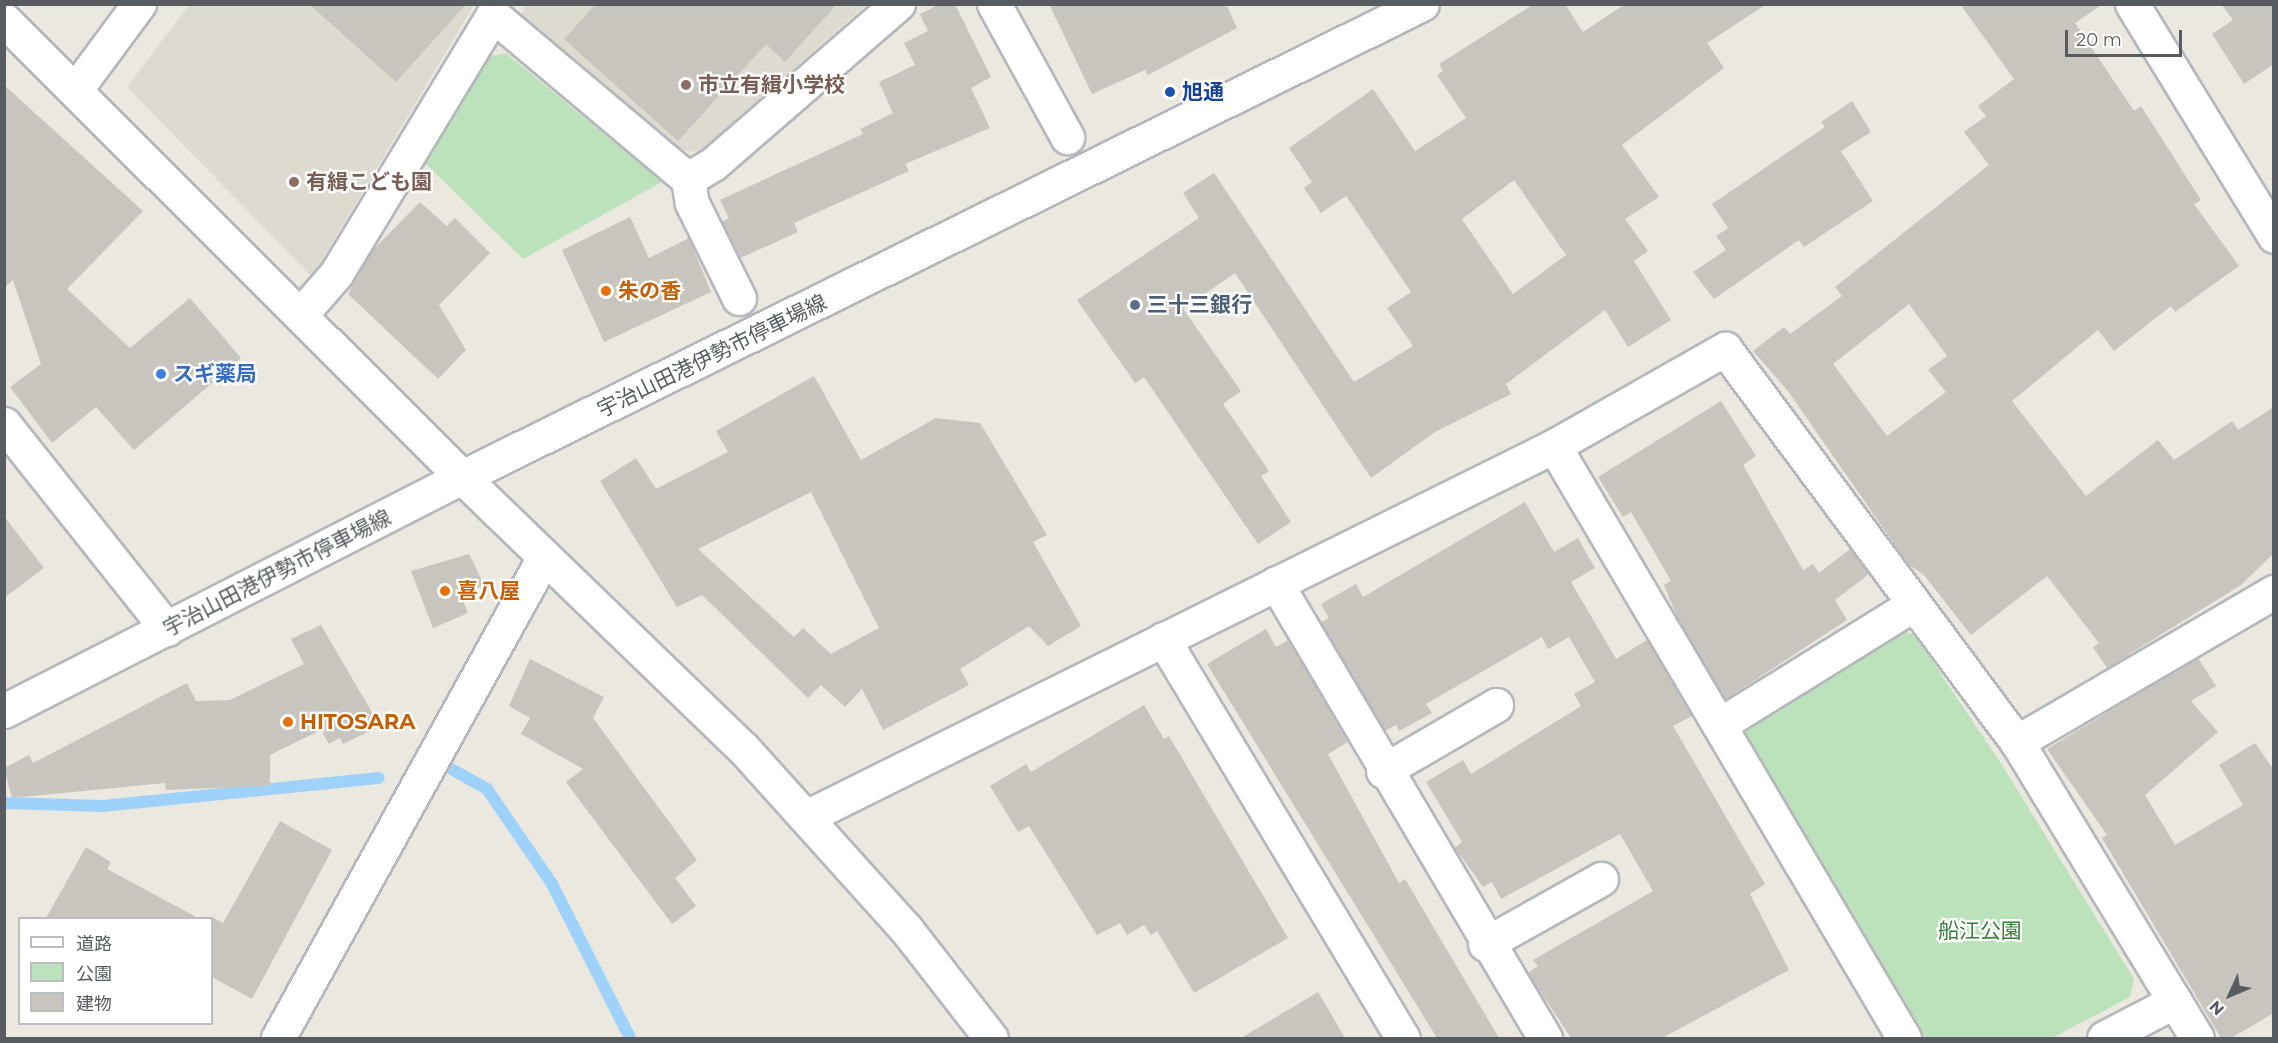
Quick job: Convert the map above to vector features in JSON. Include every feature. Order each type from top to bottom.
[{"type":"street","points":[[76,89],[138,4]]},
{"type":"street","points":[[688,179],[713,164],[898,4]]},
{"type":"street","points":[[994,4],[1067,137]]},
{"type":"street","name":"宇治山田港伊勢市停車場線","points":[[4,711],[462,477],[1422,4]]},
{"type":"street","points":[[2132,4],[2274,236]]},
{"type":"street","points":[[303,313],[336,274],[493,15],[688,179],[692,203],[739,298]]},
{"type":"street","points":[[4,20],[303,313],[462,477],[808,816],[991,1038]]},
{"type":"street","points":[[808,816],[1554,446],[1725,349],[2017,742],[2198,1038]]},
{"type":"street","points":[[4,424],[167,629]]},
{"type":"street","points":[[1554,446],[1904,1038]]},
{"type":"street","points":[[278,1038],[543,557]]},
{"type":"street","points":[[1276,583],[1485,944],[1545,1038]]},
{"type":"street","points":[[2017,742],[2274,592]]},
{"type":"street","points":[[1719,725],[1914,604]]},
{"type":"street","points":[[1163,639],[1403,1038]]},
{"type":"street","points":[[1383,771],[1496,705]]},
{"type":"street","points":[[1485,944],[1601,879]]},
{"type":"street","points":[[2104,1038],[2175,1001]]},
{"type":"shaded area","name":"市立有緝小学校","points":[[526,4],[866,5],[700,152],[674,150],[519,21]]},
{"type":"shaded area","name":"有緝こども園","points":[[189,5],[474,5],[312,277],[127,87]]},
{"type":"green space","points":[[506,53],[662,182],[523,259],[424,162],[487,57]]},
{"type":"green space","name":"船江公園","points":[[1887,629],[1914,634],[2002,765],[2134,979],[2130,997],[2052,1038],[1921,1038],[1741,734],[1745,725]]},
{"type":"building","points":[[309,4],[466,4],[396,82]]},
{"type":"building","name":"市立有緝小学校","points":[[596,4],[837,4],[785,62],[766,44],[678,141],[564,39]]},
{"type":"building","points":[[940,4],[955,4],[991,77],[971,88],[990,128],[905,164],[909,171],[794,223],[798,232],[740,258],[722,222],[729,218],[720,200],[863,134],[860,129],[893,113],[879,82],[915,65],[904,43],[928,31],[920,14]]},
{"type":"building","points":[[1049,4],[1226,4],[1237,28],[1148,75],[1145,70],[1092,94]]},
{"type":"building","points":[[1534,4],[1565,4],[1583,32],[1625,4],[1767,4],[1707,43],[1724,68],[1622,145],[1659,197],[1625,219],[1648,251],[1634,261],[1671,320],[1628,347],[1605,310],[1506,384],[1511,394],[1435,432],[1371,478],[1235,273],[1183,309],[1241,391],[1223,404],[1269,471],[1261,476],[1291,522],[1258,544],[1144,377],[1135,383],[1077,300],[1199,218],[1183,193],[1214,173],[1354,382],[1413,346],[1387,308],[1411,292],[1346,196],[1321,213],[1304,188],[1312,182],[1289,148],[1373,89],[1415,151],[1466,118],[1437,75],[1443,71],[1439,64]],"holes":[[[1514,180],[1566,255],[1513,294],[1462,219]]]},
{"type":"building","points":[[1960,4],[2103,4],[2075,23],[2134,111],[2141,106],[2201,200],[2194,204],[2239,266],[2175,312],[2171,306],[2114,351],[2098,330],[2012,401],[2086,496],[2158,440],[2174,460],[2232,421],[2238,430],[2274,407],[2274,553],[2241,585],[2107,668],[2093,647],[2099,643],[2047,576],[1971,635],[1924,575],[1908,564],[1788,391],[1753,351],[1784,327],[1790,334],[1842,296],[1835,287],[1989,165],[1964,132],[1986,116],[1978,106],[2014,79]],"holes":[[[1909,304],[1947,356],[1928,370],[1946,392],[1887,436],[1833,364]]]},
{"type":"building","points":[[2221,4],[2274,4],[2274,64],[2244,84],[2212,34],[2233,20]]},
{"type":"building","points":[[4,85],[143,211],[67,289],[130,348],[190,298],[241,358],[134,450],[96,407],[52,443],[10,387],[41,364],[13,280],[4,288]]},
{"type":"building","points":[[1852,101],[1871,132],[1841,151],[1873,201],[1804,247],[1799,240],[1714,299],[1693,272],[1726,250],[1716,236],[1728,228],[1712,204],[1825,127],[1821,122]]},
{"type":"building","points":[[420,202],[447,226],[455,218],[490,253],[439,305],[466,350],[438,379],[348,294],[372,251]]},
{"type":"building","points":[[630,217],[649,258],[689,238],[711,292],[604,342],[562,250]]},
{"type":"building","points":[[814,376],[861,460],[936,418],[980,423],[1047,535],[1033,542],[1081,626],[1048,646],[1029,626],[960,669],[969,685],[883,730],[862,689],[845,707],[821,685],[808,698],[702,595],[677,607],[600,481],[636,458],[656,489],[728,452],[716,431]],"holes":[[[811,492],[879,628],[831,654],[803,628],[794,637],[698,549]]]},
{"type":"building","points":[[1721,401],[1756,456],[1743,465],[1803,570],[1813,564],[1819,573],[1850,549],[1869,574],[1835,600],[1847,620],[1726,699],[1678,620],[1664,585],[1671,581],[1631,512],[1623,517],[1598,477]]},
{"type":"building","points":[[1525,502],[1554,552],[1578,538],[1595,568],[1571,582],[1616,659],[1647,640],[1692,716],[1673,726],[1765,884],[1750,894],[1789,970],[1662,1038],[1571,1038],[1528,973],[1538,966],[1533,960],[1653,891],[1620,834],[1501,899],[1492,882],[1483,887],[1455,848],[1462,842],[1426,782],[1463,760],[1471,774],[1581,706],[1574,694],[1595,682],[1569,637],[1548,649],[1542,637],[1426,704],[1432,713],[1399,731],[1396,725],[1385,731],[1321,622],[1329,618],[1321,604],[1356,584],[1363,597]]},
{"type":"building","points":[[4,516],[44,568],[4,598]]},
{"type":"building","name":"喜八屋","points":[[469,554],[484,585],[461,596],[468,613],[433,628],[411,571]]},
{"type":"building","points":[[321,625],[380,726],[343,744],[340,738],[329,744],[321,730],[270,755],[270,786],[166,790],[165,783],[12,798],[4,768],[29,755],[33,763],[187,683],[196,701],[230,700],[304,664],[291,639]]},
{"type":"building","points":[[1266,629],[1276,647],[1288,640],[1348,742],[1328,754],[1399,883],[1405,879],[1499,1038],[1437,1038],[1207,664]]},
{"type":"building","points":[[2198,658],[2216,686],[2191,701],[2218,732],[2145,795],[2175,845],[2243,805],[2219,765],[2255,743],[2274,770],[2274,1013],[2231,1038],[2221,1038],[2102,838],[2107,835],[2047,749]]},
{"type":"building","points":[[530,659],[604,697],[593,718],[697,860],[675,878],[696,906],[672,924],[566,782],[583,769],[521,734],[530,718],[509,706]]},
{"type":"building","points":[[1144,705],[1164,739],[1169,736],[1288,938],[1194,993],[1157,931],[1151,935],[1144,925],[1127,935],[1120,923],[1097,935],[1029,826],[1018,832],[990,786],[1026,764],[1031,772]]},
{"type":"building","points":[[280,821],[332,850],[252,999],[213,978],[213,918],[223,923]]},
{"type":"building","points":[[86,847],[111,862],[107,869],[196,917],[47,917]]},
{"type":"building","points":[[1318,992],[1345,1038],[1241,1038]]},
{"type":"waterway","points":[[453,770],[487,789],[552,884],[630,1038]]},
{"type":"waterway","points":[[4,803],[103,806],[379,778]]},
{"type":"place","name":"市立有緝小学校","points":[[686,85]]},
{"type":"place","name":"旭通","points":[[1170,92]]},
{"type":"place","name":"有緝こども園","points":[[294,182]]},
{"type":"place","name":"朱の香","points":[[606,291]]},
{"type":"place","name":"三十三銀行","points":[[1135,305]]},
{"type":"place","name":"スギ薬局","points":[[161,374]]},
{"type":"place","name":"喜八屋","points":[[445,591]]},
{"type":"place","name":"HITOSARA","points":[[288,722]]}]
